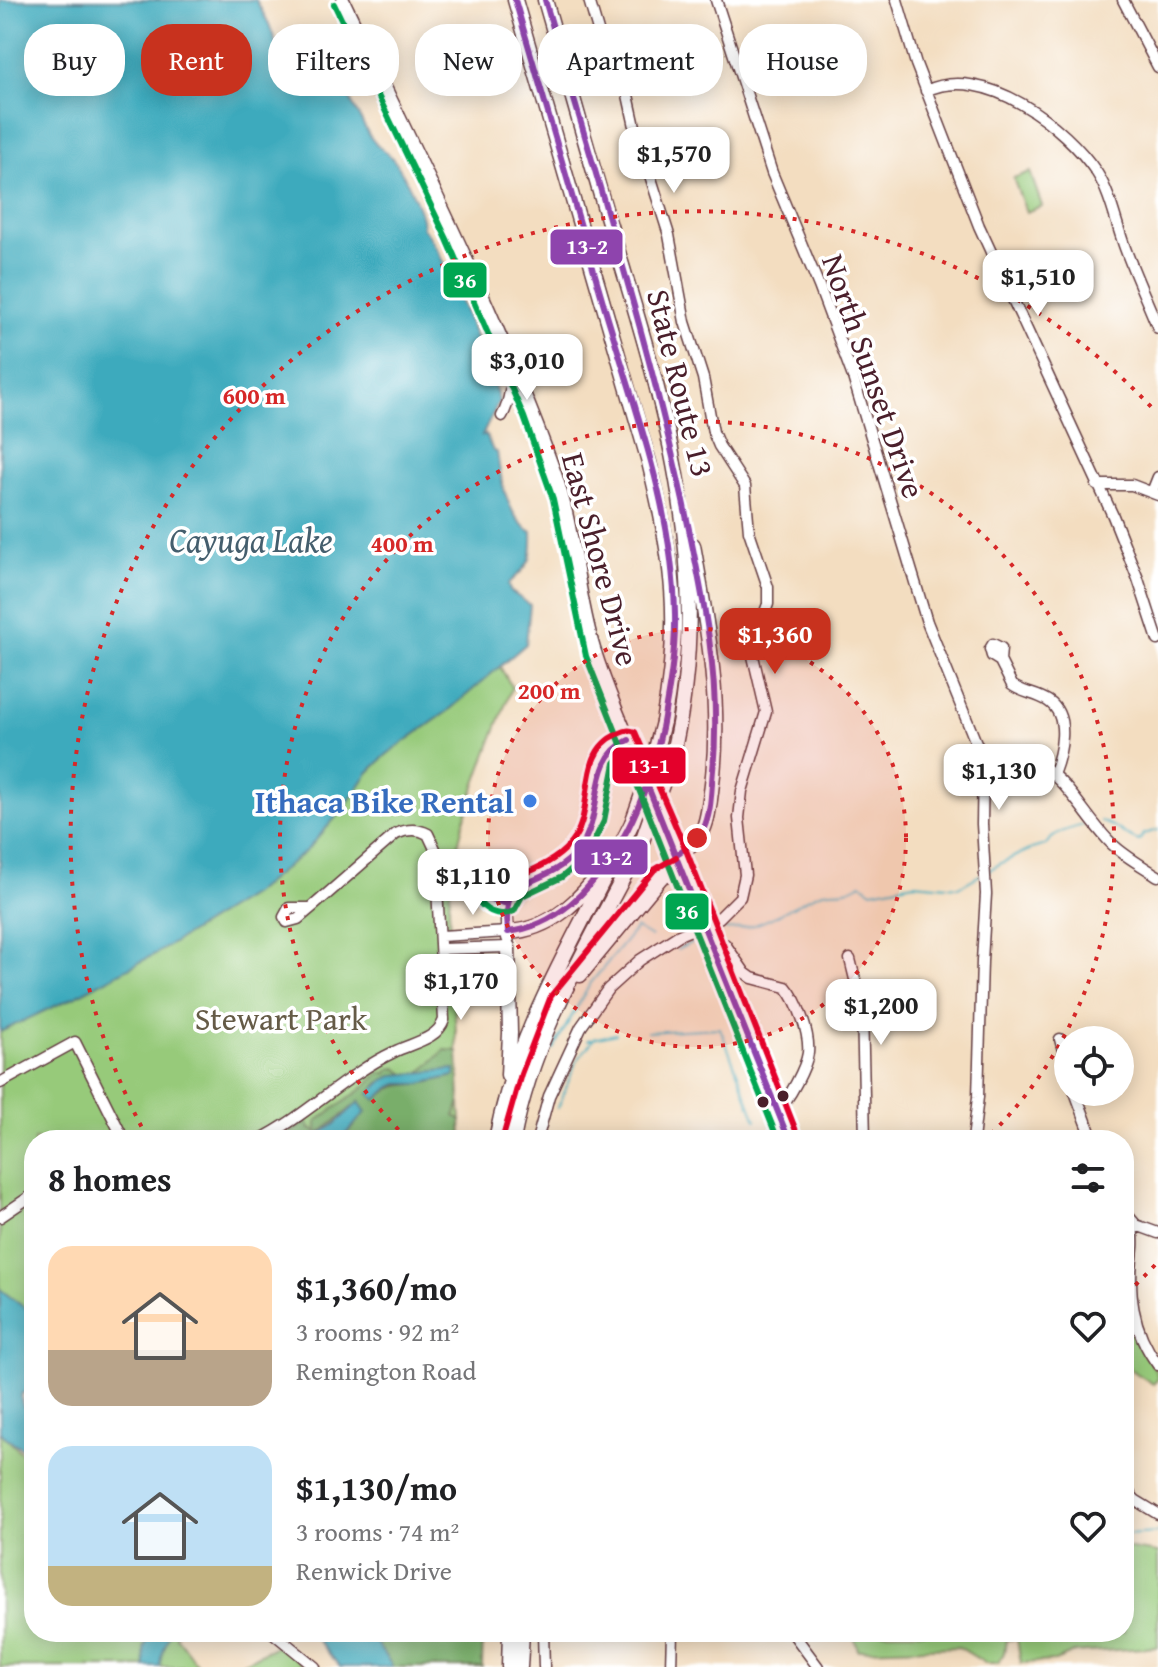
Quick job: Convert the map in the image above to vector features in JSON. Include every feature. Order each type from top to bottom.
[{"type":"highway","name":"State Route 13","points":[[498,1130],[507,1091],[536,1012],[632,823],[650,772],[663,722],[672,664],[675,614],[665,531],[649,462],[515,0]]},
{"type":"highway","name":"State Route 13","points":[[516,1130],[530,1078],[560,1001],[641,844],[672,757],[683,710],[690,621],[678,480],[651,362],[545,0]]},
{"type":"highway","points":[[560,1001],[661,877],[697,839],[705,825],[714,771],[717,716],[712,652],[688,514],[678,480]]},
{"type":"highway","points":[[507,1091],[510,1033],[508,940],[567,909],[590,885],[624,839]]},
{"type":"highway","points":[[509,1667],[510,1642]]},
{"type":"highway","points":[[520,1667],[521,1642]]},
{"type":"main road","name":"East Shore Drive","points":[[343,0],[451,225],[515,371],[566,507],[590,635],[679,860]]},
{"type":"main road","points":[[508,940],[508,898],[515,888],[558,869],[579,850],[595,815],[604,758],[612,748],[629,740]]},
{"type":"street","points":[[540,1130],[549,1096],[581,1027],[599,1001],[640,960],[679,935],[728,912],[743,889],[745,875],[739,818],[747,770],[766,719],[766,703],[753,656],[756,636],[768,604],[768,587],[749,531],[745,486],[713,432],[703,378],[680,300],[669,235],[636,131],[626,86],[599,34],[589,0]]},
{"type":"street","name":"North Sunset Drive","points":[[716,0],[772,173],[853,377],[927,622],[979,746],[984,768],[982,824],[986,883],[974,1130]]},
{"type":"street","points":[[897,0],[902,24],[926,91],[990,251],[1138,579],[1158,640]]},
{"type":"street","points":[[1123,0],[1158,67]]},
{"type":"street","points":[[926,91],[952,83],[990,88],[1005,94],[1041,119],[1078,151],[1101,181],[1158,328]]},
{"type":"street","points":[[502,416],[511,399],[511,382],[515,371]]},
{"type":"street","points":[[1097,485],[1132,485],[1155,494],[1158,477]]},
{"type":"street","points":[[1000,661],[1015,688],[1045,699],[1057,710],[1062,738],[1053,775]]},
{"type":"street","points":[[984,768],[1018,758],[1031,761],[1053,775],[1076,798],[1113,845],[1158,876]]},
{"type":"street","points":[[276,1130],[307,1112],[382,1058],[432,1036],[440,1029],[445,1014],[435,849],[431,837],[422,831],[406,829],[396,834],[311,908]]},
{"type":"street","name":"East Shore Drive","points":[[679,860],[785,1130]]},
{"type":"street","points":[[441,936],[508,940]]},
{"type":"street","points":[[442,949],[508,940]]},
{"type":"street","points":[[712,943],[725,944],[745,973],[752,978],[786,987],[794,999],[808,1052],[786,1101],[778,1109]]},
{"type":"street","points":[[850,959],[863,1017],[865,1130]]},
{"type":"street","points":[[0,1083],[75,1042],[119,1130]]},
{"type":"street","points":[[1080,1106],[1089,1130]]},
{"type":"street","points":[[0,1217],[24,1201]]},
{"type":"street","points":[[1134,1223],[1155,1233]]},
{"type":"street","points":[[1134,1245],[1155,1233]]},
{"type":"street","points":[[1134,1315],[1141,1338],[1158,1365]]},
{"type":"street","points":[[1134,1499],[1158,1514]]},
{"type":"street","points":[[284,1642],[315,1667]]},
{"type":"street","points":[[543,1642],[544,1667]]},
{"type":"street","points":[[671,1667],[672,1642]]},
{"type":"street","points":[[799,1642],[818,1667]]},
{"type":"green space","points":[[1030,172],[1042,206],[1026,212],[1013,178]]},
{"type":"green space","name":"Stewart Park","points":[[499,665],[512,687],[464,823],[449,908],[461,1130],[24,1130],[24,1345],[0,1327],[0,1032],[157,953],[254,893],[307,850],[386,755],[448,711]]},
{"type":"green space","points":[[497,868],[506,872],[510,881],[506,890],[497,894],[488,890],[484,881],[488,872]]},
{"type":"green space","points":[[445,1050],[458,1051],[460,1102],[455,1116],[461,1120],[462,1130],[350,1130],[354,1126],[359,1102],[324,1130],[317,1130],[317,1121],[380,1073],[387,1073],[390,1069],[397,1068],[405,1074],[377,1085],[376,1100],[398,1086],[455,1076],[454,1069],[420,1073]]},
{"type":"green space","points":[[307,1122],[312,1130],[295,1130]]},
{"type":"green space","points":[[1134,1335],[1157,1375],[1158,1379],[1153,1384],[1134,1372]]},
{"type":"green space","points":[[0,1432],[24,1455],[24,1642],[180,1642],[199,1667],[0,1667]]},
{"type":"green space","points":[[1134,1549],[1158,1553],[1158,1647],[1074,1653],[1055,1661],[1021,1663],[1018,1642],[1134,1642]]},
{"type":"green space","points":[[375,1642],[483,1642],[482,1667],[393,1667]]},
{"type":"green space","points":[[856,1642],[1006,1642],[998,1663],[985,1663],[959,1647],[858,1650]]},
{"type":"green space","points":[[280,1644],[305,1667],[234,1667]]},
{"type":"water","name":"Cayuga Lake","points":[[0,0],[256,0],[269,24],[268,96],[348,96],[369,135],[392,158],[404,177],[420,211],[423,228],[440,256],[464,309],[499,401],[482,436],[486,435],[493,451],[497,452],[506,497],[516,518],[532,532],[529,562],[508,584],[510,591],[530,605],[526,644],[448,711],[386,755],[307,850],[254,893],[157,953],[0,1032]]},
{"type":"water","points":[[455,1069],[455,1076],[420,1084],[398,1084],[376,1100],[369,1094],[384,1080],[395,1075]]},
{"type":"water","points":[[359,1102],[366,1112],[349,1130],[326,1130]]},
{"type":"water","points":[[0,1289],[24,1307],[24,1393],[21,1397],[24,1450],[0,1432]]},
{"type":"water","points":[[147,1642],[167,1642],[160,1667],[145,1667]]},
{"type":"water","points":[[319,1642],[375,1642],[393,1667],[340,1667]]},
{"type":"waterway","points":[[1101,822],[1139,841],[1144,834],[1158,830]]},
{"type":"waterway","points":[[989,870],[1017,855],[1046,845],[1058,834],[1087,824]]},
{"type":"waterway","points":[[716,929],[731,930],[758,924],[820,893],[848,889],[861,883],[872,891],[914,883],[959,887],[980,875]]},
{"type":"waterway","points":[[553,1049],[590,984],[636,928],[651,937]]},
{"type":"waterway","points":[[677,950],[698,939]]},
{"type":"waterway","points":[[647,1032],[720,1028],[756,1120]]},
{"type":"waterway","points":[[588,1040],[616,1034]]},
{"type":"waterway","points":[[558,1108],[576,1062],[593,1040]]},
{"type":"waterway","points":[[1134,1534],[1158,1533]]},
{"type":"transit line","name":"13-2","points":[[515,0],[650,456],[673,574],[675,628],[672,671],[658,744],[650,776],[624,837],[594,880],[570,904],[542,922],[508,932],[508,904],[515,888],[558,868],[579,849],[592,820],[601,774],[607,760],[629,740]]},
{"type":"transit line","name":"13-2","points":[[545,0],[653,375],[683,501],[708,635],[715,702],[710,808],[701,834],[677,854]]},
{"type":"transit line","name":"36","points":[[334,4],[447,239],[524,417],[553,499],[586,656],[774,1130]]},
{"type":"transit line","name":"13-1","points":[[485,858],[508,857],[526,873],[560,854],[571,843],[581,824],[597,753],[605,742],[618,734],[635,732],[686,850],[796,1130]]},
{"type":"transit line","name":"36","points":[[480,862],[474,873],[474,894],[486,909],[495,913],[514,911],[522,896],[562,877],[586,857],[604,821],[615,763],[633,749]]},
{"type":"transit line","name":"13-2","points":[[643,774],[785,1130]]},
{"type":"transit line","name":"13-1","points":[[505,1130],[521,1074],[551,996],[654,870],[676,857]]},
{"type":"transit line","name":"13-2","points":[[507,904],[490,898],[483,891],[486,870],[500,867],[522,885]]},
{"type":"place","name":"Ithaca Bike Rental","points":[[530,801]]}]
